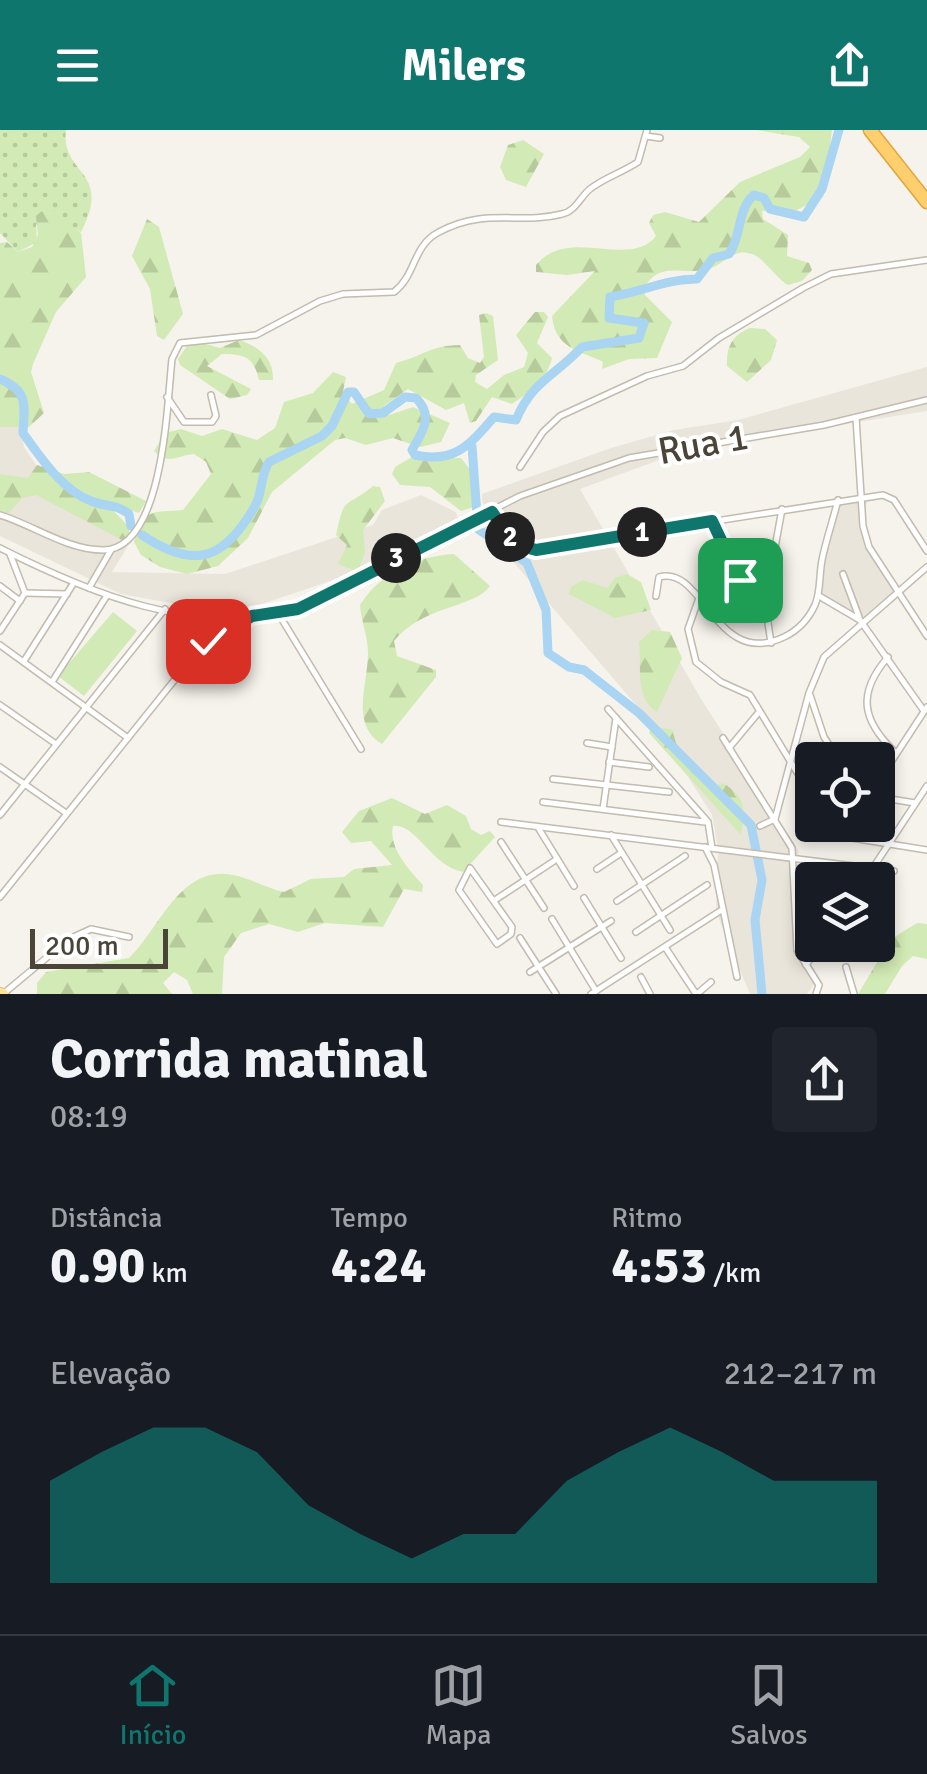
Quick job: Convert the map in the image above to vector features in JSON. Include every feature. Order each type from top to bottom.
[{"type":"highway","points":[[876,132],[927,190]]},
{"type":"highway","points":[[876,132],[927,202]]},
{"type":"street","points":[[88,589],[113,548],[135,534],[148,508],[177,346],[186,341],[256,335],[320,301],[343,294],[394,292],[408,278],[418,248],[440,231],[497,215],[570,211],[595,185],[638,162],[647,133],[660,138]]},
{"type":"street","points":[[520,467],[543,432],[560,416],[647,376],[683,366],[720,338],[803,288],[831,274],[927,260]]},
{"type":"street","points":[[167,397],[184,422],[212,422],[216,416],[211,395]]},
{"type":"street","name":"Rua 1","points":[[0,548],[106,596],[165,609],[252,616],[278,614],[298,609],[467,521],[536,490],[630,458],[856,418],[927,400]]},
{"type":"street","points":[[856,418],[861,498],[869,547],[927,636]]},
{"type":"street","points":[[489,513],[508,536],[536,550],[883,495],[894,500],[927,551]]},
{"type":"street","points":[[656,596],[663,574],[692,588],[726,631],[741,639],[771,643],[802,626],[818,596],[821,563],[838,500]]},
{"type":"street","points":[[771,643],[765,603],[782,509]]},
{"type":"street","points":[[0,515],[81,545],[113,548]]},
{"type":"street","points":[[712,521],[740,580],[765,603]]},
{"type":"street","points":[[0,631],[24,594],[10,553]]},
{"type":"street","points":[[775,820],[809,693],[824,657],[927,567]]},
{"type":"street","points":[[843,574],[861,622],[888,657],[926,710],[896,753],[879,735],[866,702],[872,676],[888,657]]},
{"type":"street","points":[[24,661],[74,582]]},
{"type":"street","points":[[0,586],[20,601]]},
{"type":"street","points":[[24,594],[67,594]]},
{"type":"street","points":[[52,682],[106,596]]},
{"type":"street","points":[[818,596],[861,622]]},
{"type":"street","points":[[699,598],[688,629],[696,662],[720,682],[750,695],[795,770]]},
{"type":"street","points":[[0,816],[165,609]]},
{"type":"street","points":[[278,614],[361,749]]},
{"type":"street","points":[[0,897],[208,641],[252,616]]},
{"type":"street","points":[[0,644],[128,738]]},
{"type":"street","points":[[809,693],[829,742]]},
{"type":"street","points":[[0,705],[56,744]]},
{"type":"street","points":[[608,709],[708,822],[720,911],[738,977]]},
{"type":"street","points":[[729,748],[759,712]]},
{"type":"street","points":[[603,810],[616,718]]},
{"type":"street","points":[[802,721],[817,720]]},
{"type":"street","points":[[723,738],[795,858],[797,950],[817,981],[816,994]]},
{"type":"street","points":[[586,744],[612,747]]},
{"type":"street","points":[[609,762],[649,768]]},
{"type":"street","points":[[0,767],[66,812]]},
{"type":"street","points":[[554,779],[668,792]]},
{"type":"street","points":[[876,862],[927,786]]},
{"type":"street","points":[[895,800],[916,804]]},
{"type":"street","points":[[542,802],[708,822]]},
{"type":"street","points":[[760,826],[775,820]]},
{"type":"street","points":[[501,822],[830,862]]},
{"type":"street","points":[[538,827],[574,886]]},
{"type":"street","points":[[610,836],[670,930]]},
{"type":"street","points":[[502,842],[544,908]]},
{"type":"street","points":[[877,842],[927,850]]},
{"type":"street","points":[[714,865],[720,848]]},
{"type":"street","points":[[597,869],[621,853]]},
{"type":"street","points":[[616,901],[685,856]]},
{"type":"street","points":[[495,900],[558,860]]},
{"type":"street","points":[[470,868],[495,900],[512,931],[495,944],[459,890],[470,868]]},
{"type":"street","points":[[636,932],[707,885]]},
{"type":"street","points":[[584,898],[621,958]]},
{"type":"street","points":[[552,919],[593,992],[720,911]]},
{"type":"street","points":[[530,972],[612,921]]},
{"type":"street","points":[[2,994],[68,939],[91,929],[129,937]]},
{"type":"street","points":[[520,938],[556,994]]},
{"type":"street","points":[[665,946],[696,994],[711,982]]},
{"type":"street","points":[[846,967],[854,994]]},
{"type":"street","points":[[640,977],[650,994]]},
{"type":"shaded area","points":[[927,367],[927,411],[689,449],[580,489],[701,699],[799,851],[798,862],[795,862],[795,962],[808,962],[818,979],[807,994],[750,994],[716,912],[718,848],[712,815],[661,734],[485,529],[482,494],[611,448],[674,430],[738,420]]},
{"type":"shaded area","points":[[0,406],[19,419],[24,447],[43,475],[104,522],[134,536],[112,572],[225,574],[373,525],[382,510],[421,495],[456,512],[460,529],[383,563],[247,609],[198,608],[121,594],[0,536]]},
{"type":"shaded area","points":[[868,498],[863,520],[866,544],[897,591],[862,619],[819,597],[820,564],[837,502]]},
{"type":"green space","points":[[0,130],[66,130],[70,156],[89,184],[92,196],[81,232],[49,213],[36,225],[37,242],[18,252],[0,233]]},
{"type":"green space","points":[[756,130],[832,130],[823,197],[793,212],[762,211],[763,219],[788,235],[787,256],[809,263],[812,270],[802,281],[788,285],[761,259],[739,253],[708,269],[665,272],[650,279],[644,288],[645,295],[672,322],[657,358],[629,359],[602,369],[603,362],[563,342],[552,316],[595,271],[567,275],[536,272],[536,265],[565,248],[615,250],[644,245],[656,236],[649,223],[653,215],[665,212],[699,222],[740,182],[800,157],[810,147],[799,137]]},
{"type":"green space","points":[[523,140],[544,154],[526,187],[506,180],[500,167],[508,145]]},
{"type":"green space","points":[[42,211],[63,218],[81,233],[86,277],[56,312],[33,364],[31,372],[44,413],[29,427],[0,427],[0,243],[7,242],[18,252],[32,247],[38,235],[36,216]]},
{"type":"green space","points":[[147,219],[159,227],[183,314],[164,340],[157,336],[150,289],[132,256]]},
{"type":"green space","points":[[535,312],[544,312],[548,317],[537,343],[552,358],[542,379],[512,404],[492,397],[476,421],[470,423],[464,403],[446,410],[408,389],[384,406],[383,412],[389,415],[413,407],[450,423],[441,442],[420,447],[393,438],[366,445],[345,438],[335,440],[272,492],[248,538],[218,566],[187,574],[160,567],[141,555],[134,542],[146,517],[156,512],[183,510],[211,474],[206,462],[194,454],[169,459],[154,451],[165,433],[181,429],[202,436],[222,429],[257,440],[275,428],[284,402],[313,393],[333,372],[346,377],[343,392],[352,404],[384,390],[396,363],[434,349],[460,345],[468,358],[480,363],[484,357],[479,315],[486,313],[493,316],[498,360],[476,375],[475,382],[487,389],[504,375],[524,367],[528,353],[516,335]]},
{"type":"green space","points":[[750,328],[765,329],[777,340],[771,360],[747,382],[727,366],[727,359],[735,338]]},
{"type":"green space","points":[[191,340],[220,348],[239,340],[252,346],[268,359],[273,380],[259,380],[247,358],[222,354],[207,366],[251,389],[247,395],[230,399],[180,365],[178,359]]},
{"type":"green space","points":[[412,457],[461,458],[475,476],[471,498],[477,506],[461,511],[430,487],[400,485],[392,474],[395,467]]},
{"type":"green space","points":[[37,465],[64,474],[89,472],[146,501],[139,513],[104,501],[128,526],[131,538],[122,540],[36,495],[22,498],[9,513],[0,512],[0,474],[28,478]]},
{"type":"green space","points":[[373,486],[380,487],[385,501],[363,530],[365,552],[358,572],[338,564],[347,545],[336,535],[344,507]]},
{"type":"green space","points":[[454,554],[490,586],[473,599],[419,620],[394,641],[397,656],[436,670],[436,677],[382,744],[372,736],[364,715],[368,653],[360,605],[378,584],[401,568],[427,558]]},
{"type":"green space","points":[[627,574],[641,582],[651,610],[615,618],[569,594],[571,587],[583,580],[607,588],[615,578]]},
{"type":"green space","points":[[113,612],[137,631],[84,696],[58,676]]},
{"type":"green space","points":[[652,630],[670,632],[682,658],[657,712],[645,699],[640,681],[639,642]]},
{"type":"green space","points":[[652,726],[673,730],[682,755],[694,769],[715,786],[723,783],[736,794],[743,812],[741,835],[649,733]]},
{"type":"green space","points":[[392,798],[425,814],[447,805],[466,816],[471,829],[481,835],[490,831],[495,837],[463,872],[442,862],[409,831],[393,826],[397,850],[423,885],[422,892],[404,889],[383,927],[325,923],[298,932],[269,924],[241,933],[224,957],[222,994],[193,994],[187,980],[174,972],[163,983],[172,994],[37,994],[37,983],[46,972],[129,958],[172,902],[199,879],[215,874],[233,875],[284,892],[311,879],[344,877],[354,869],[392,865],[371,841],[351,843],[342,832],[359,811]]},
{"type":"green space","points":[[917,923],[927,924],[927,959],[913,956],[885,994],[858,994],[877,962],[895,962],[895,937]]},
{"type":"waterway","points":[[142,535],[193,556],[220,548],[244,524],[255,506],[269,462],[322,436],[332,426],[348,392],[354,392],[369,414],[383,413],[405,397],[416,398],[426,417],[412,450],[415,455],[452,454],[470,443],[494,417],[516,420],[537,387],[582,347],[639,338],[644,323],[609,318],[610,297],[697,279],[713,258],[729,254],[745,208],[754,195],[764,198],[770,209],[804,217],[822,189],[839,130]]},
{"type":"waterway","points":[[0,379],[21,395],[23,433],[53,472],[81,496],[129,514],[131,526]]},
{"type":"waterway","points":[[472,446],[478,529],[527,563],[546,610],[548,653],[569,667],[584,670],[639,713],[751,825],[762,880],[755,920],[762,994]]},
{"type":"route","points":[[208,641],[252,616],[298,609],[467,521],[492,512],[508,536],[536,550],[712,521],[740,580]]}]
